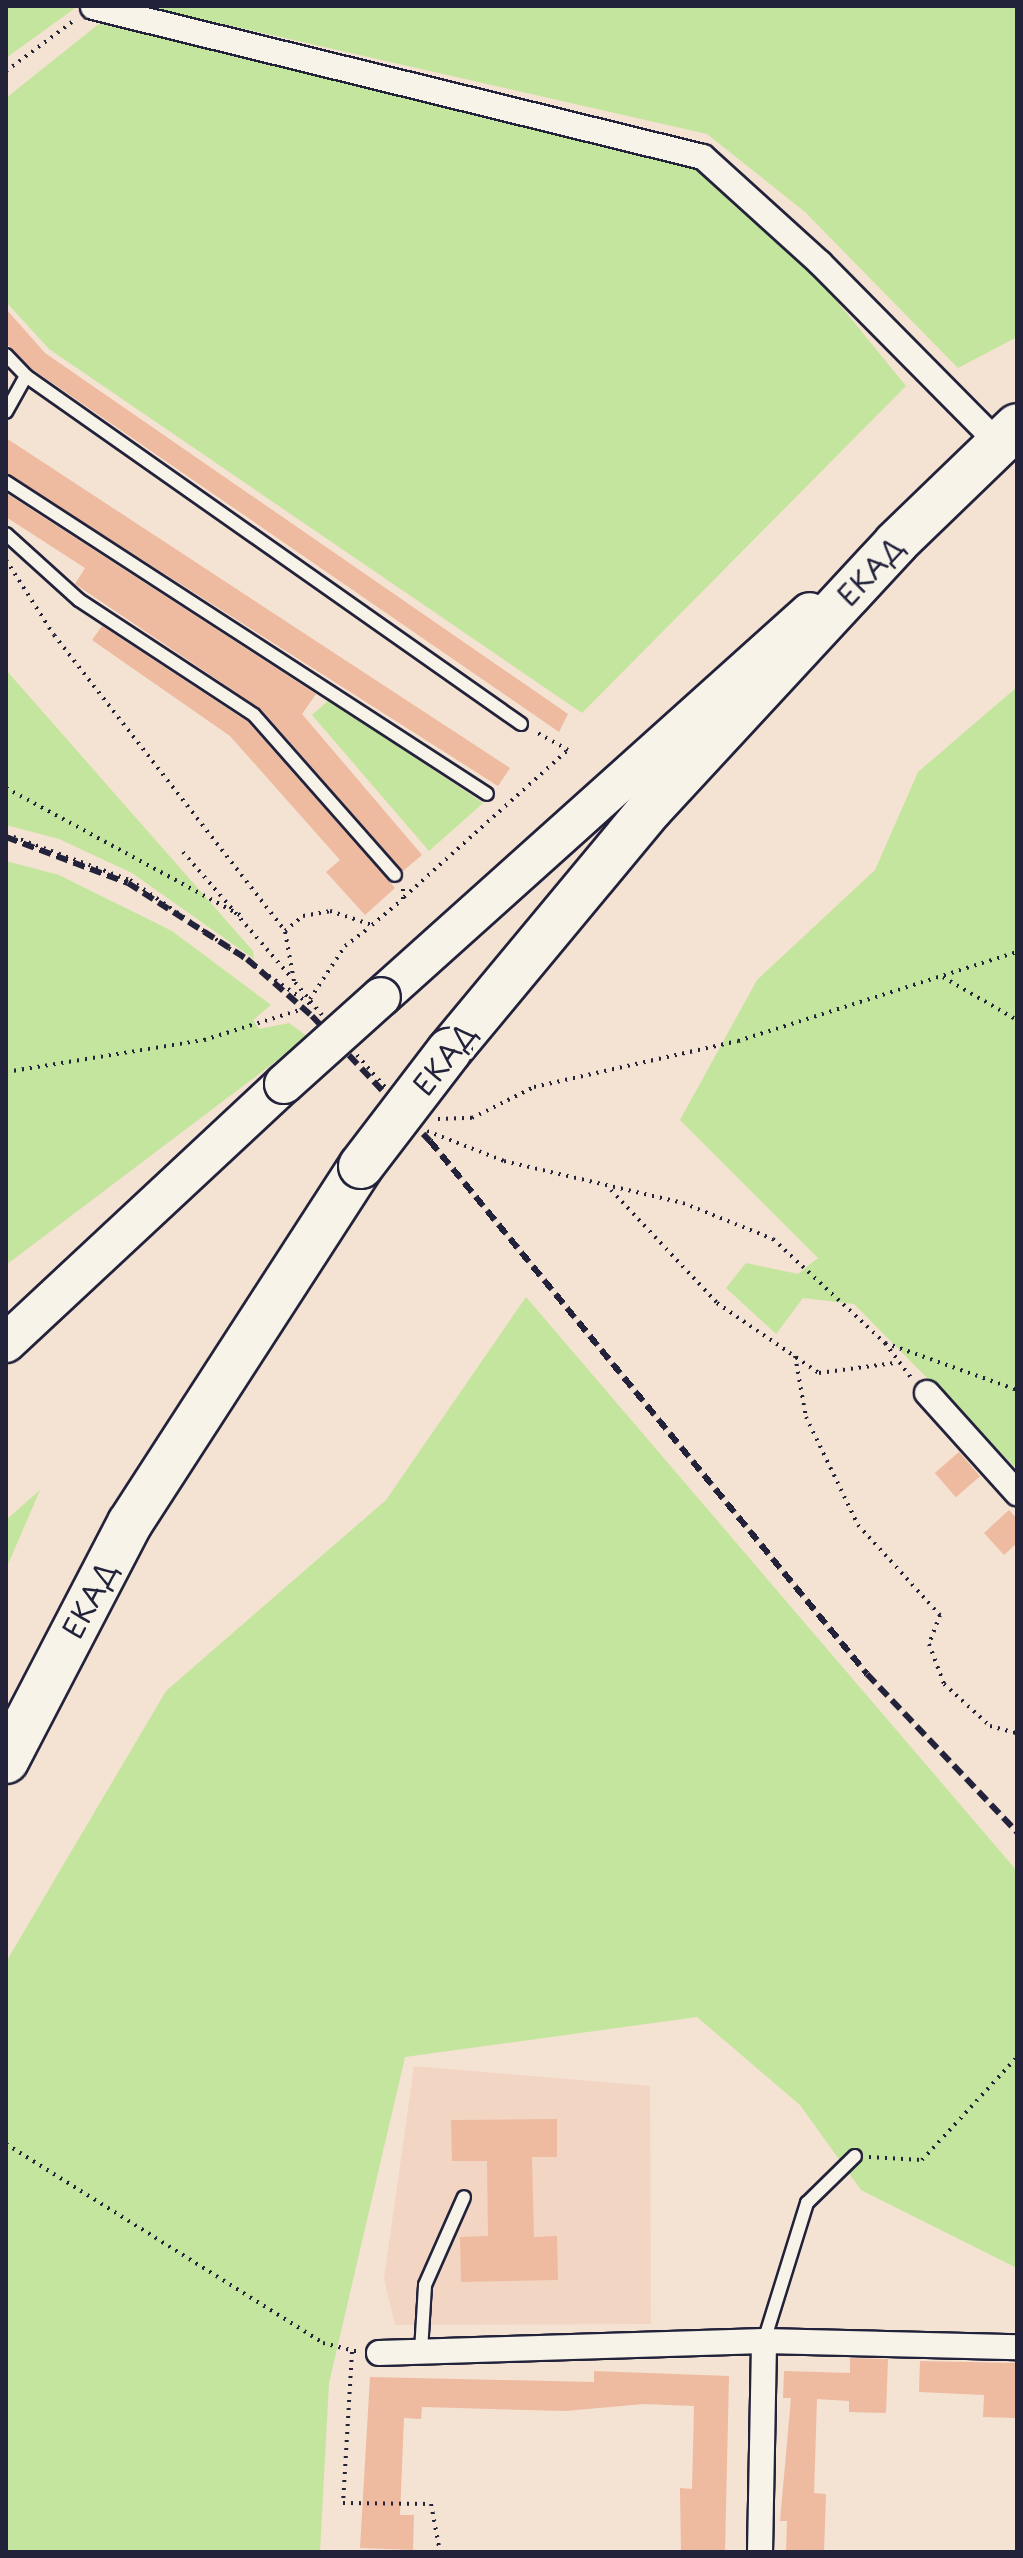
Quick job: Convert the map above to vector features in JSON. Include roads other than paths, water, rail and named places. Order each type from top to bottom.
[{"type":"highway","name":"ЕКАД","points":[[6,1761],[130,1523],[361,1166],[449,1051],[651,808],[896,543],[1008,435]]},
{"type":"main road","points":[[6,1343],[284,1084],[785,633],[896,543]]},
{"type":"street","points":[[93,7],[703,157],[1008,435]]},
{"type":"street","points":[[927,1393],[1017,1493]]},
{"type":"street","points":[[760,2552],[764,2341]]},
{"type":"street","points":[[379,2353],[764,2341],[1017,2347]]},
{"type":"lane","points":[[6,355],[26,376],[521,724]]},
{"type":"lane","points":[[6,412],[26,376]]},
{"type":"lane","points":[[6,482],[487,794]]},
{"type":"lane","points":[[6,534],[79,600],[254,715],[395,875]]},
{"type":"lane","points":[[764,2341],[807,2203],[855,2156]]},
{"type":"lane","points":[[421,2351],[425,2285],[464,2197]]},
{"type":"railway","points":[[6,837],[128,883],[247,959],[312,1016],[430,1141],[867,1674],[1017,1832]]}]
